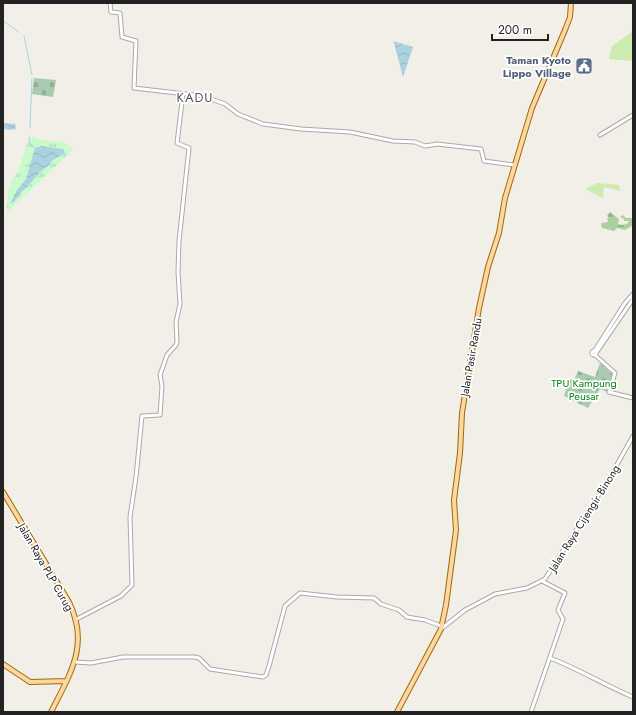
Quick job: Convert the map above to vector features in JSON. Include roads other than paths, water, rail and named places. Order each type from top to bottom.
[{"type":"main road","name":"Jalan Pasir Randu","points":[[397,712],[441,627],[448,595],[456,530],[454,500],[460,453],[463,404],[479,308],[514,165],[538,91],[570,17],[571,3]]},
{"type":"main road","name":"Jalan Raya PLP Curug","points":[[3,492],[69,602],[75,620],[77,642],[75,662],[51,712]]},
{"type":"main road","points":[[3,664],[30,682],[66,681]]},
{"type":"street","points":[[110,3],[111,12],[120,13],[122,37],[136,41],[134,88],[203,96],[225,104],[238,114],[263,124],[373,136],[384,140],[415,142],[425,146],[437,144],[449,147],[480,148],[484,161],[514,165]]},
{"type":"street","points":[[75,620],[121,596],[132,585],[130,517],[136,477],[142,416],[160,415],[162,386],[160,375],[167,356],[176,346],[177,342],[176,322],[180,304],[178,272],[179,242],[189,148],[177,142],[183,94]]},
{"type":"street","points":[[600,135],[633,115]]},
{"type":"street","points":[[633,294],[600,351],[595,353],[615,373],[609,392],[633,398]]},
{"type":"street","points":[[623,309],[633,299]]},
{"type":"street","name":"Jalan Raya Cijengir Binong","points":[[441,627],[465,610],[484,600],[503,592],[527,588],[543,580],[594,503],[633,436]]},
{"type":"street","name":"Jalan Raya Cijengir Binong","points":[[543,580],[565,593],[558,610],[563,619],[550,658]]},
{"type":"street","points":[[75,662],[91,662],[123,657],[194,657],[199,658],[210,669],[263,677],[266,674],[285,606],[300,593],[337,597],[374,598],[381,604],[399,610],[407,617],[425,620],[441,627]]},
{"type":"street","points":[[531,712],[550,658],[570,666],[619,692],[633,697]]},
{"type":"water","points":[[393,41],[413,47],[403,77],[394,43]]},
{"type":"water","points":[[3,123],[15,124],[16,129],[3,129]]},
{"type":"water","points":[[41,146],[63,149],[65,153],[53,160],[20,193],[15,201],[10,204],[17,190],[26,179],[35,148]]},
{"type":"waterway","points":[[3,21],[19,32]]},
{"type":"waterway","points":[[24,36],[32,75]]},
{"type":"waterway","points":[[30,128],[32,78]]},
{"type":"waterway","points":[[29,137],[30,144],[35,148]]},
{"type":"place","name":"Taman Kyoto Lippo Village","points":[[584,66]]},
{"type":"district","name":"KADU","points":[[195,97]]},
{"type":"park label","name":"TPU Kampung Peusar","points":[[584,389]]}]
